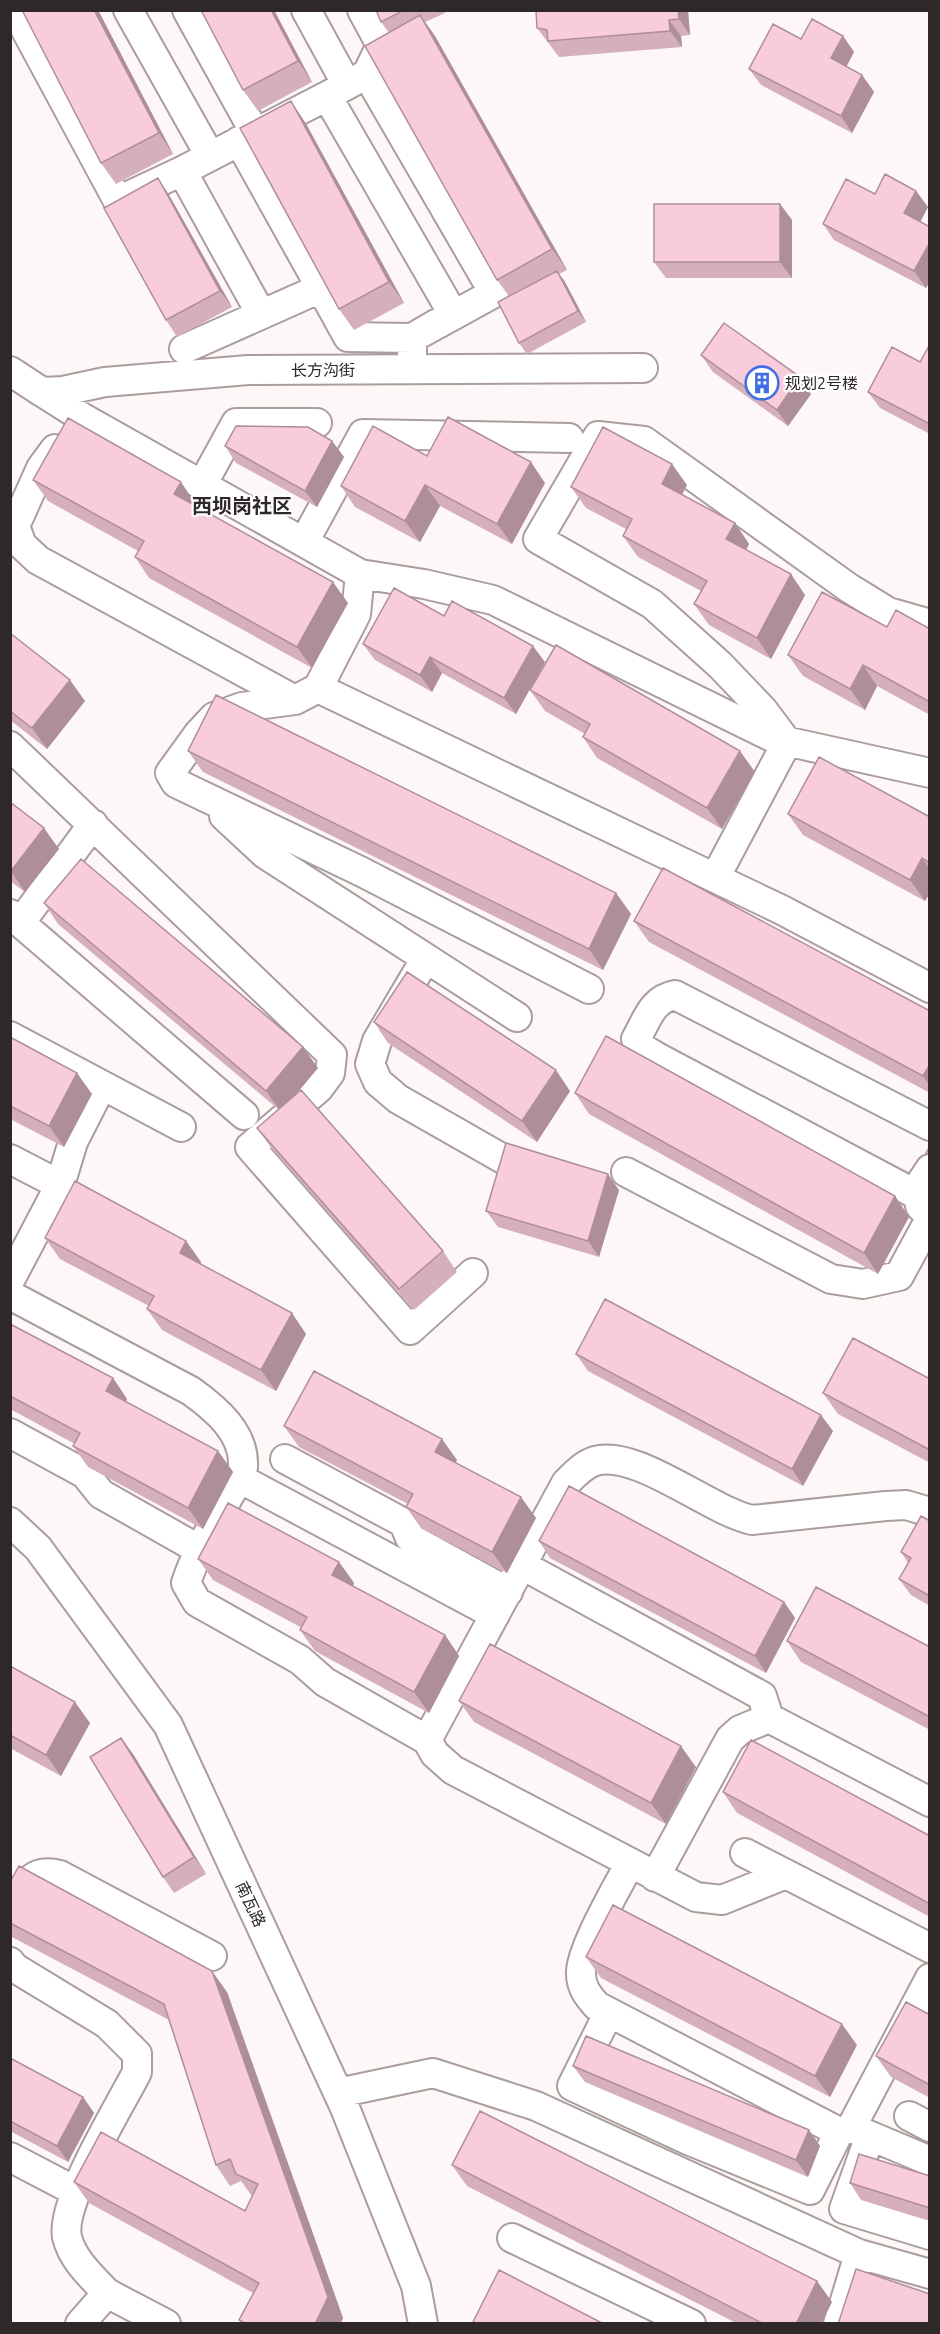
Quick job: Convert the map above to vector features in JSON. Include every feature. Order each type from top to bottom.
[{"type":"street","points":[[15,10],[118,201],[182,171],[347,85],[381,45],[362,10]]},
{"type":"street","points":[[128,10],[210,156]]},
{"type":"street","points":[[187,10],[321,288],[348,337],[412,338],[494,293],[347,85]]},
{"type":"street","points":[[306,10],[347,85],[453,314],[412,338]]},
{"type":"street","points":[[182,171],[261,315]]},
{"type":"street","points":[[184,349],[321,288]]},
{"type":"street","points":[[412,338],[412,369]]},
{"type":"street","name":"长方沟街","points":[[21,384],[63,391],[105,382],[248,370],[643,368]]},
{"type":"street","points":[[21,384],[360,574],[424,584],[492,600],[776,739],[930,773]]},
{"type":"street","points":[[202,485],[236,423],[317,423]]},
{"type":"street","points":[[104,430],[57,447],[41,468],[15,526],[22,545],[38,561],[307,694],[782,910],[930,988]]},
{"type":"street","points":[[304,542],[363,434],[569,438]]},
{"type":"street","points":[[787,742],[763,710],[720,665],[652,604],[538,539],[598,436],[645,441],[849,588],[888,612],[930,624]]},
{"type":"street","points":[[360,574],[356,614],[307,694],[242,707],[214,717],[198,734],[170,773],[176,783],[362,872],[589,989]]},
{"type":"street","points":[[715,878],[787,742]]},
{"type":"street","points":[[10,746],[332,1054],[330,1072],[319,1088],[250,1147],[410,1330],[473,1273]]},
{"type":"street","points":[[202,796],[265,854],[517,1017]]},
{"type":"street","points":[[93,824],[16,918],[244,1114]]},
{"type":"street","points":[[426,958],[377,1041],[370,1064],[378,1082],[398,1099],[512,1164]]},
{"type":"street","points":[[926,1210],[657,1057],[642,1048],[636,1039],[654,1006],[662,997],[675,995],[930,1126]]},
{"type":"street","points":[[10,1036],[181,1128]]},
{"type":"street","points":[[10,1280],[60,1185],[73,1142],[102,1085]]},
{"type":"street","points":[[10,1159],[60,1185]]},
{"type":"street","points":[[626,1172],[831,1279],[863,1284],[899,1276],[926,1210],[918,1187],[930,1169]]},
{"type":"street","points":[[10,1296],[191,1390],[216,1409],[232,1428],[242,1450],[243,1470],[200,1550],[186,1583],[197,1602],[300,1660],[325,1682],[428,1740],[435,1754],[453,1770],[696,1897],[722,1900],[786,1874]]},
{"type":"street","points":[[10,1433],[85,1474],[101,1494],[200,1550]]},
{"type":"street","points":[[285,1459],[404,1523],[410,1539],[501,1604]]},
{"type":"street","points":[[428,1740],[566,1483],[579,1470],[596,1461],[612,1460],[647,1469],[733,1516],[753,1520],[906,1505],[930,1512]]},
{"type":"street","points":[[239,1478],[501,1604]]},
{"type":"street","name":"南瓦路","points":[[10,1522],[38,1548],[168,1725],[338,2093],[416,2286],[423,2324]]},
{"type":"street","points":[[522,1565],[762,1696],[769,1718],[930,1802]]},
{"type":"street","points":[[655,1877],[730,1739],[740,1730],[769,1718]]},
{"type":"street","points":[[745,1853],[930,1948]]},
{"type":"street","points":[[630,1863],[586,1951],[580,1973],[586,1994],[597,2007],[853,2132],[930,2161]]},
{"type":"street","points":[[10,1914],[32,1877],[45,1871],[60,1875],[212,1956]]},
{"type":"street","points":[[10,1962],[15,1968],[107,2024],[137,2054],[137,2072],[75,2191],[67,2236],[81,2266],[107,2293],[166,2324]]},
{"type":"street","points":[[609,2012],[572,2086],[688,2140],[810,2190],[853,2132],[930,1978]]},
{"type":"street","points":[[338,2093],[433,2073],[536,2106],[859,2254],[930,2274]]},
{"type":"street","points":[[853,2132],[844,2209],[930,2235]]},
{"type":"street","points":[[10,2157],[75,2191]]},
{"type":"street","points":[[512,2238],[691,2324]]},
{"type":"street","points":[[838,2324],[859,2254]]},
{"type":"street","points":[[80,2324],[107,2293]]},
{"type":"building","points":[[22,10],[94,10],[159,133],[101,163]]},
{"type":"building","points":[[201,10],[271,10],[298,61],[243,90]]},
{"type":"building","points":[[376,10],[404,10],[381,22]]},
{"type":"building","points":[[536,10],[678,10],[679,19],[669,20],[670,31],[548,41],[547,30],[537,28]]},
{"type":"building","points":[[420,15],[552,249],[497,280],[365,46]]},
{"type":"building","points":[[812,19],[843,36],[831,58],[862,75],[841,116],[749,69],[773,24],[801,39]]},
{"type":"building","points":[[291,101],[389,282],[339,309],[240,128]]},
{"type":"building","points":[[885,174],[916,191],[904,213],[930,227],[930,242],[914,271],[823,224],[846,179],[875,194]]},
{"type":"building","points":[[158,178],[220,291],[166,320],[104,208]]},
{"type":"building","points":[[654,204],[780,204],[780,262],[654,262]]},
{"type":"building","points":[[557,271],[578,311],[519,343],[498,302]]},
{"type":"building","name":"规划2号楼","points":[[724,323],[800,377],[777,410],[701,355]]},
{"type":"building","points":[[930,344],[930,424],[868,392],[892,347],[920,362]]},
{"type":"building","points":[[448,417],[531,462],[497,524],[425,485],[405,521],[341,486],[373,426],[427,456]]},
{"type":"building","points":[[68,418],[181,482],[174,494],[333,582],[297,647],[135,557],[144,541],[33,480]]},
{"type":"building","points":[[236,426],[308,427],[332,441],[305,491],[225,446]]},
{"type":"building","points":[[603,427],[672,464],[662,484],[735,523],[726,539],[791,574],[757,638],[694,604],[707,581],[623,536],[632,519],[571,487]]},
{"type":"building","points":[[394,588],[444,616],[452,601],[533,646],[504,698],[430,657],[420,675],[363,644]]},
{"type":"building","points":[[822,592],[887,627],[896,610],[930,629],[930,702],[863,665],[850,689],[788,655]]},
{"type":"building","points":[[10,633],[70,680],[32,728],[10,711]]},
{"type":"building","points":[[556,645],[740,751],[707,808],[583,737],[590,724],[530,690]]},
{"type":"building","points":[[216,695],[616,893],[589,949],[188,751]]},
{"type":"building","points":[[819,757],[930,817],[930,863],[922,858],[910,880],[788,814]]},
{"type":"building","points":[[10,802],[44,828],[11,871],[10,871]]},
{"type":"building","points":[[81,859],[303,1047],[266,1091],[44,903]]},
{"type":"building","points":[[663,868],[930,1011],[930,1064],[923,1076],[634,921]]},
{"type":"building","points":[[407,972],[556,1070],[522,1121],[374,1022]]},
{"type":"building","points":[[606,1036],[895,1196],[864,1253],[575,1093]]},
{"type":"building","points":[[10,1037],[77,1073],[49,1126],[10,1106]]},
{"type":"building","points":[[301,1090],[443,1251],[399,1289],[257,1128]]},
{"type":"building","points":[[506,1143],[608,1174],[588,1241],[486,1211]]},
{"type":"building","points":[[75,1181],[186,1241],[180,1253],[292,1313],[261,1370],[147,1309],[154,1296],[45,1238]]},
{"type":"building","points":[[605,1299],[821,1415],[792,1469],[576,1354]]},
{"type":"building","points":[[10,1324],[113,1378],[106,1391],[218,1451],[188,1508],[73,1446],[80,1433],[10,1396]]},
{"type":"building","points":[[853,1338],[930,1379],[930,1450],[823,1393]]},
{"type":"building","points":[[314,1371],[442,1439],[435,1452],[521,1497],[492,1552],[406,1507],[413,1494],[284,1426]]},
{"type":"building","points":[[569,1486],[784,1602],[755,1656],[539,1541]]},
{"type":"building","points":[[228,1503],[339,1562],[332,1575],[445,1635],[414,1692],[300,1630],[307,1617],[198,1559]]},
{"type":"building","points":[[921,1516],[930,1521],[930,1596],[899,1579],[911,1558],[901,1552]]},
{"type":"building","points":[[816,1587],[930,1647],[930,1717],[787,1641]]},
{"type":"building","points":[[490,1644],[681,1746],[651,1803],[459,1701]]},
{"type":"building","points":[[10,1666],[75,1702],[46,1755],[10,1735]]},
{"type":"building","points":[[121,1738],[194,1857],[163,1877],[90,1757]]},
{"type":"building","points":[[751,1740],[930,1836],[930,1904],[723,1792]]},
{"type":"building","points":[[19,1866],[212,1971],[328,2297],[315,2324],[247,2324],[239,2320],[259,2283],[74,2182],[101,2132],[245,2211],[258,2184],[236,2174],[230,2159],[216,2165],[164,2004],[10,1923],[10,1882]]},
{"type":"building","points":[[613,1905],[842,2024],[815,2076],[586,1957]]},
{"type":"building","points":[[906,2002],[930,2015],[930,2085],[876,2056]]},
{"type":"building","points":[[586,2036],[809,2130],[796,2160],[573,2066]]},
{"type":"building","points":[[10,2058],[83,2097],[57,2146],[10,2121]]},
{"type":"building","points":[[480,2111],[817,2281],[796,2324],[764,2324],[452,2165]]},
{"type":"building","points":[[859,2154],[930,2176],[930,2208],[850,2183]]},
{"type":"building","points":[[856,2269],[930,2294],[930,2324],[838,2324]]},
{"type":"building","points":[[499,2270],[604,2324],[472,2324]]},
{"type":"place","name":"规划2号楼","points":[[762,383]]},
{"type":"district","name":"西坝岗社区","points":[[242,506]]}]
